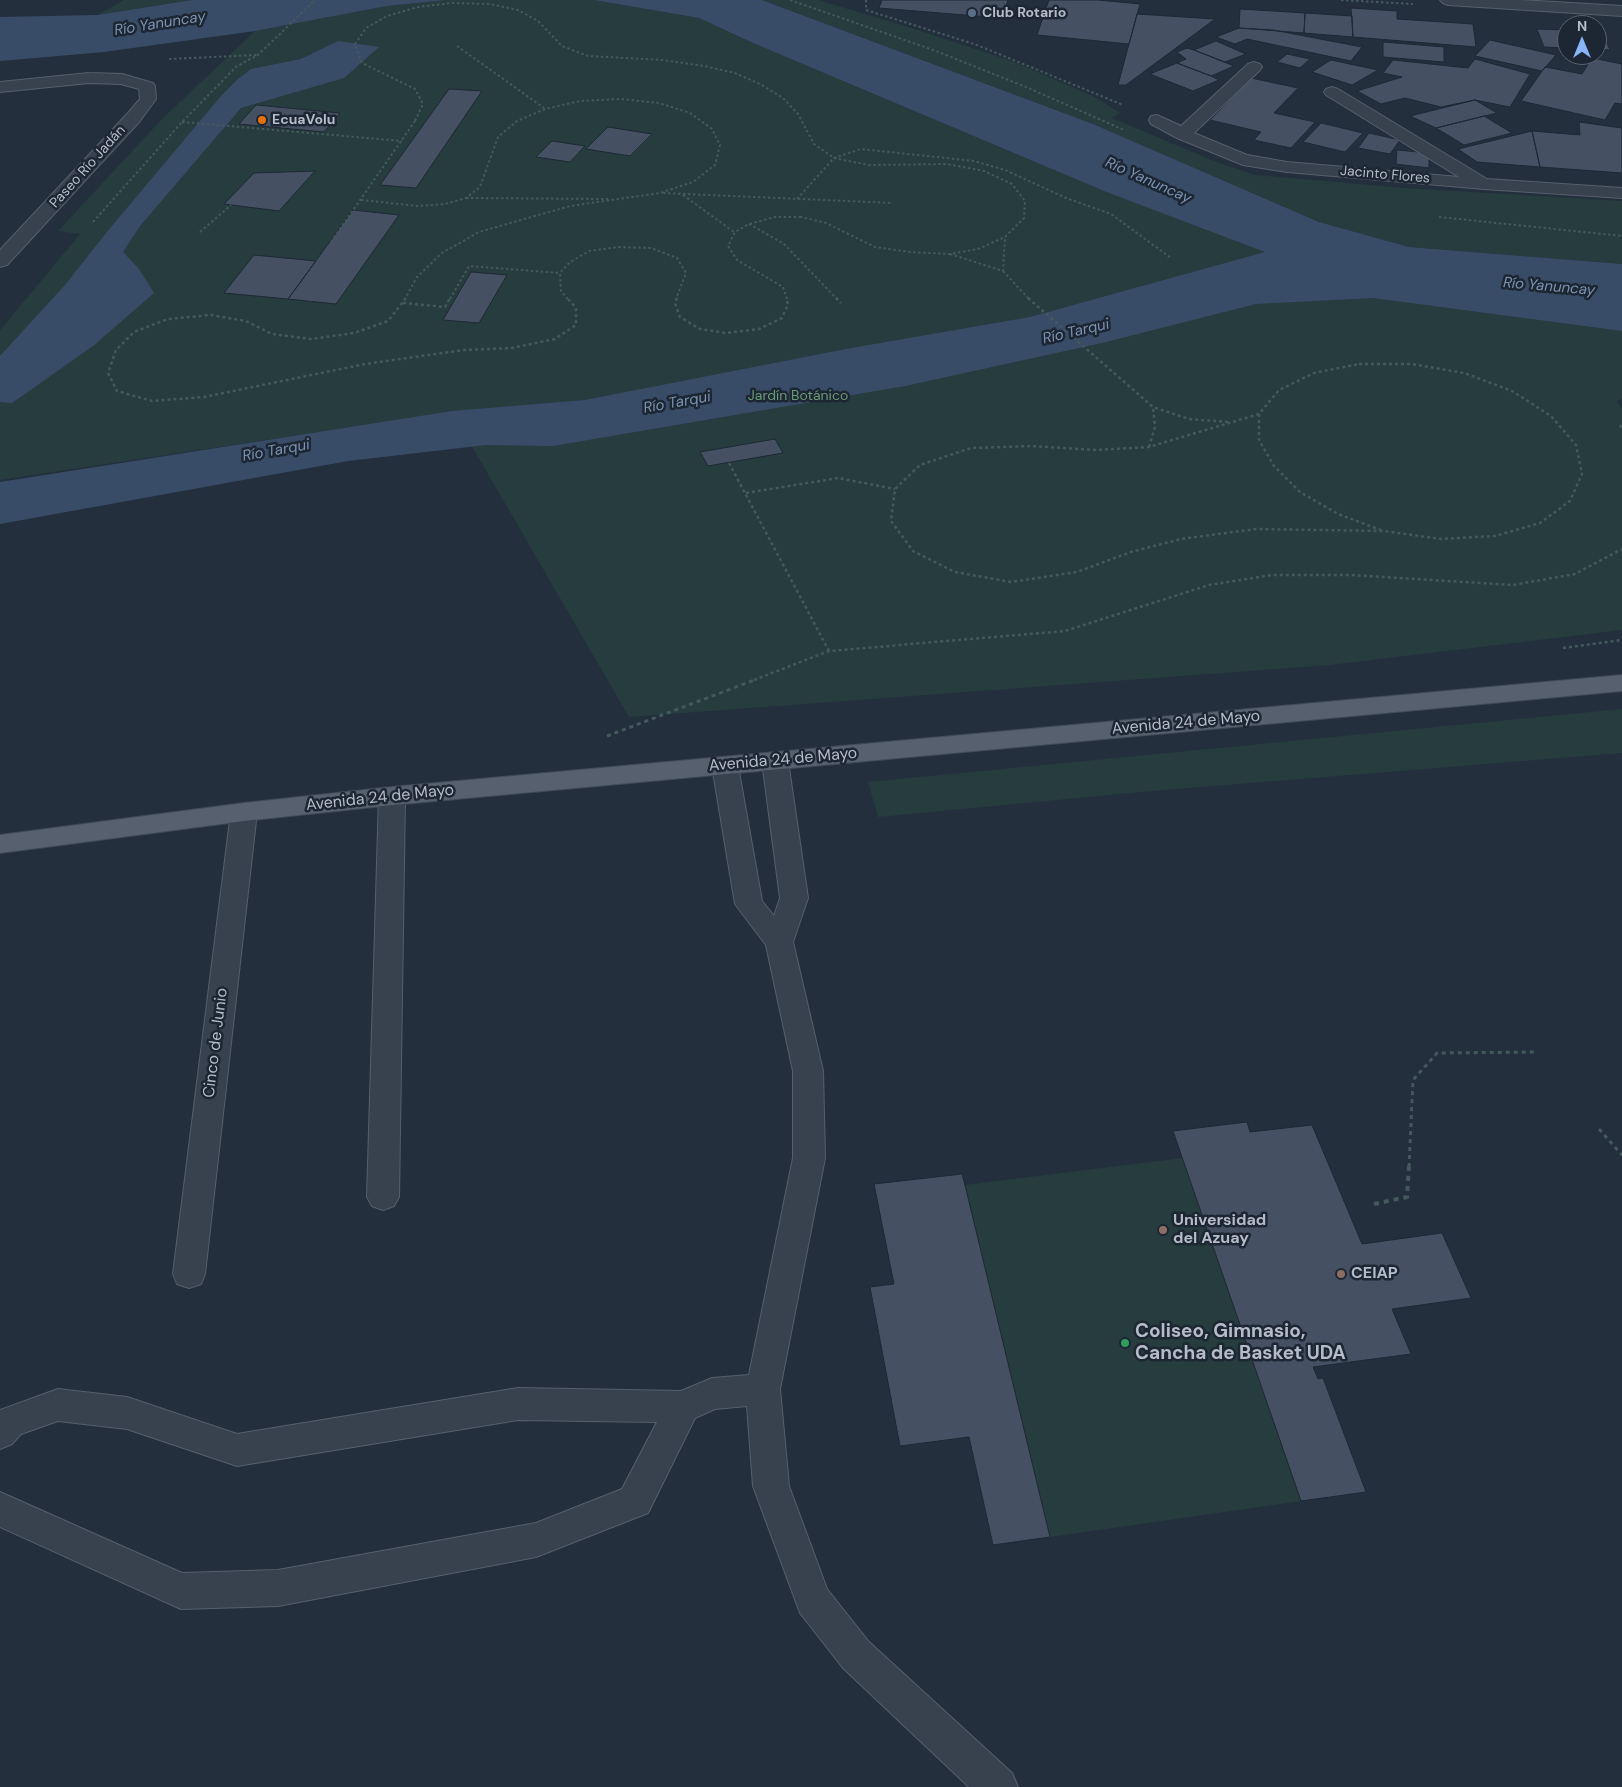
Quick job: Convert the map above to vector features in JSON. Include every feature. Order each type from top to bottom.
[{"type":"main road","name":"Avenida 24 de Mayo","points":[[1567,688],[1622,674]]},
{"type":"main road","name":"Avenida 24 de Mayo","points":[[0,844],[244,812],[392,796],[1622,683]]},
{"type":"street","points":[[1448,0],[1622,10]]},
{"type":"street","points":[[1183,134],[1254,67]]},
{"type":"street","name":"Paseo Río Jadán","points":[[0,87],[89,78],[122,79],[147,86],[148,99],[115,139],[0,261]]},
{"type":"street","points":[[1332,92],[1484,184]]},
{"type":"street","name":"Jacinto Flores","points":[[1157,120],[1183,134],[1243,160],[1287,167],[1484,184],[1622,193]]},
{"type":"street","points":[[775,761],[794,898],[778,942]]},
{"type":"street","points":[[725,766],[749,904],[778,942],[808,1070],[808,1158],[764,1389],[771,1486],[813,1600],[856,1655],[998,1787]]},
{"type":"street","points":[[383,1197],[392,796]]},
{"type":"street","name":"Cinco de Junio","points":[[189,1274],[244,812]]},
{"type":"street","points":[[0,1433],[9,1422],[58,1405],[127,1413],[237,1450],[518,1404],[683,1407],[712,1394],[764,1389]]},
{"type":"street","points":[[0,1509],[181,1591],[278,1588],[536,1540],[635,1501],[683,1407]]},
{"type":"path","points":[[93,222],[182,122],[237,66],[258,55],[315,0]]},
{"type":"path","points":[[866,0],[866,10],[976,45],[1157,120]]},
{"type":"path","points":[[331,242],[415,121],[423,104],[415,89],[395,78],[370,68],[362,62],[355,44],[366,28],[387,16],[418,7],[452,3],[490,4],[518,10],[538,20],[562,46],[588,56],[663,60],[736,73],[760,84],[783,98],[798,114],[814,144],[834,158],[870,165],[947,164],[984,171],[1012,184],[1024,201],[1024,218],[1006,237],[978,249],[950,254],[910,252],[875,247],[826,223],[801,217],[776,217],[749,224],[734,232],[728,246],[737,260],[783,287],[788,304],[782,318],[759,329],[726,334],[700,329],[680,317],[675,303],[686,273],[677,258],[651,248],[618,246],[589,251],[570,262],[560,273],[561,291],[576,308],[576,325],[555,339],[512,348],[464,350],[365,364],[204,397],[152,401],[117,390],[108,373],[116,350],[134,332],[168,319],[211,315],[246,321],[272,334],[312,339],[354,334],[388,321],[403,303],[417,277],[442,253],[479,232],[570,206],[660,193],[893,203]]},
{"type":"path","points":[[458,46],[545,109]]},
{"type":"path","points":[[466,198],[480,187],[498,137],[517,120],[545,109],[580,101],[621,99],[659,104],[690,113],[712,129],[720,146],[715,165],[693,182],[660,193]]},
{"type":"path","points":[[182,122],[402,140]]},
{"type":"path","points":[[797,199],[834,158],[861,149],[974,161],[1005,170],[1066,198],[1111,214],[1171,258]]},
{"type":"path","points":[[682,194],[734,232]]},
{"type":"path","points":[[361,200],[418,206],[446,204],[466,198],[620,198]]},
{"type":"path","points":[[200,232],[231,205]]},
{"type":"path","points":[[749,224],[784,244],[841,303]]},
{"type":"path","points":[[1003,271],[1006,237]]},
{"type":"path","points":[[950,254],[1003,271],[1022,294],[1153,407],[1189,419],[1230,422]]},
{"type":"path","points":[[403,303],[444,307],[470,266],[560,273]]},
{"type":"path","points":[[1359,364],[1411,364],[1464,373],[1512,391],[1551,416],[1576,445],[1582,474],[1570,501],[1540,523],[1495,536],[1441,539],[1384,531],[1322,529],[1247,530],[1181,539],[1131,552],[1077,572],[1011,582],[954,572],[914,551],[891,521],[895,489],[920,465],[972,448],[1031,446],[1096,450],[1148,447],[1259,414],[1279,390],[1314,373],[1359,364]]},
{"type":"path","points":[[1148,447],[1155,427],[1153,407]]},
{"type":"path","points":[[1259,414],[1259,440],[1274,466],[1300,492],[1338,514],[1384,531]]},
{"type":"path","points":[[1620,425],[1622,429]]},
{"type":"path","points":[[729,462],[829,651]]},
{"type":"path","points":[[746,493],[838,478],[895,489]]},
{"type":"path","points":[[604,737],[669,714],[829,651],[1065,631],[1209,585],[1272,576],[1351,575],[1513,584],[1576,574],[1622,549]]},
{"type":"path","points":[[1374,1204],[1407,1197],[1413,1080],[1437,1053],[1537,1052]]},
{"type":"path","points":[[1599,1129],[1622,1155]]},
{"type":"green space","points":[[124,0],[192,0],[97,15]]},
{"type":"green space","name":"Jardín Botánico","points":[[446,0],[594,0],[699,18],[753,43],[1104,191],[1622,331],[1622,399],[1617,401],[1622,408],[1622,630],[1330,665],[629,717],[452,412],[0,480],[0,330],[80,234],[58,231],[162,119],[255,31],[387,6]]},
{"type":"green space","points":[[762,0],[818,0],[1015,62],[1095,97],[1120,113],[1112,118],[1214,161],[1255,175],[1405,188],[1622,201],[1622,264],[1409,247],[1319,222],[1093,124]]},
{"type":"green space","points":[[1622,709],[1622,753],[1152,791],[878,817],[868,782]]},
{"type":"green space","name":"Coliseo, Gimnasio, Cancha de Basket UDA","points":[[1183,1158],[1301,1501],[1050,1537],[965,1185]]},
{"type":"water","name":"Río Yanuncay","points":[[192,0],[446,0],[387,6],[255,31],[104,52],[0,61],[0,17],[97,15]]},
{"type":"water","points":[[594,0],[762,0],[1093,124],[1319,222],[1409,247],[1622,264],[1622,331],[1373,298],[1256,304],[1102,343],[905,386],[553,446],[486,445],[348,461],[0,524],[0,482],[452,411],[585,400],[846,349],[1030,317],[1265,252],[1104,191],[753,43],[699,18]]},
{"type":"water","points":[[338,41],[379,47],[344,78],[241,108],[140,226],[123,252],[139,269],[154,293],[93,346],[12,403],[0,402],[0,356],[65,285],[221,96],[251,69],[301,59]]},
{"type":"building","name":"Club Rotario","points":[[882,0],[1008,0],[1002,18],[879,8]]},
{"type":"building","points":[[1049,0],[1098,0],[1140,4],[1129,44],[1037,35]]},
{"type":"building","points":[[1351,8],[1397,11],[1397,19],[1473,24],[1476,47],[1353,37]]},
{"type":"building","points":[[1240,9],[1305,13],[1304,33],[1239,28]]},
{"type":"building","points":[[1305,13],[1352,16],[1353,37],[1304,33]]},
{"type":"building","points":[[1137,14],[1215,19],[1126,85],[1118,85]]},
{"type":"building","points":[[1239,28],[1273,30],[1362,47],[1351,61],[1247,39],[1235,44],[1216,37]]},
{"type":"building","points":[[1537,29],[1557,30],[1557,48],[1544,47]]},
{"type":"building","points":[[1490,40],[1556,55],[1542,71],[1475,56]]},
{"type":"building","points":[[1216,41],[1246,54],[1225,62],[1194,50]]},
{"type":"building","points":[[1383,42],[1444,47],[1444,62],[1383,57]]},
{"type":"building","points":[[1187,48],[1234,66],[1211,76],[1177,63],[1186,59],[1177,52]]},
{"type":"building","points":[[1287,54],[1310,59],[1300,68],[1277,62]]},
{"type":"building","points":[[1475,59],[1530,74],[1510,107],[1475,100],[1441,107],[1405,98],[1381,104],[1357,91],[1402,77],[1383,73],[1393,60],[1468,68]]},
{"type":"building","points":[[1331,60],[1378,70],[1352,85],[1312,72]]},
{"type":"building","points":[[1607,61],[1622,64],[1622,104],[1615,103],[1605,120],[1521,101],[1545,67],[1582,74],[1588,65],[1607,65]]},
{"type":"building","points":[[1177,63],[1219,80],[1193,91],[1150,74]]},
{"type":"building","points":[[1251,78],[1298,88],[1274,113],[1315,122],[1291,148],[1254,140],[1261,132],[1210,120]]},
{"type":"building","points":[[449,89],[482,91],[416,188],[380,185]]},
{"type":"building","points":[[1475,100],[1497,113],[1436,128],[1410,116]]},
{"type":"building","points":[[256,105],[340,113],[324,132],[239,124]]},
{"type":"building","points":[[1484,116],[1512,133],[1464,145],[1436,128]]},
{"type":"building","points":[[1579,122],[1622,128],[1622,173],[1540,167],[1532,131],[1580,135]]},
{"type":"building","points":[[1321,123],[1363,133],[1345,152],[1303,142]]},
{"type":"building","points":[[608,127],[652,134],[630,156],[586,149]]},
{"type":"building","points":[[1532,131],[1540,167],[1477,162],[1458,149]]},
{"type":"building","points":[[1369,133],[1400,140],[1390,154],[1358,148]]},
{"type":"building","points":[[552,141],[585,146],[570,162],[536,157]]},
{"type":"building","points":[[1397,150],[1429,153],[1429,168],[1396,164]]},
{"type":"building","points":[[315,171],[279,211],[224,204],[254,173]]},
{"type":"building","points":[[353,210],[399,215],[336,304],[288,299]]},
{"type":"building","points":[[254,255],[316,261],[288,299],[224,293]]},
{"type":"building","points":[[471,272],[507,275],[479,323],[443,320]]},
{"type":"building","points":[[775,439],[783,453],[708,466],[700,452]]},
{"type":"building","points":[[1247,1122],[1250,1132],[1312,1125],[1362,1244],[1442,1233],[1471,1298],[1392,1309],[1411,1354],[1313,1367],[1318,1379],[1323,1378],[1366,1492],[1301,1501],[1173,1131]]},
{"type":"building","points":[[962,1174],[1050,1537],[993,1545],[969,1437],[900,1446],[870,1287],[894,1284],[874,1184]]},
{"type":"place","name":"Club Rotario","points":[[972,13]]},
{"type":"place","name":"EcuaVolu","points":[[262,120]]},
{"type":"place","name":"Universidad del Azuay","points":[[1163,1230]]},
{"type":"place","name":"CEIAP","points":[[1341,1274]]},
{"type":"place","name":"Coliseo, Gimnasio, Cancha de Basket UDA","points":[[1125,1343]]},
{"type":"water label","name":"Río Tarqui","points":[[1076,332]]},
{"type":"water label","name":"Río Tarqui","points":[[677,403]]},
{"type":"water label","name":"Río Tarqui","points":[[276,451]]}]
